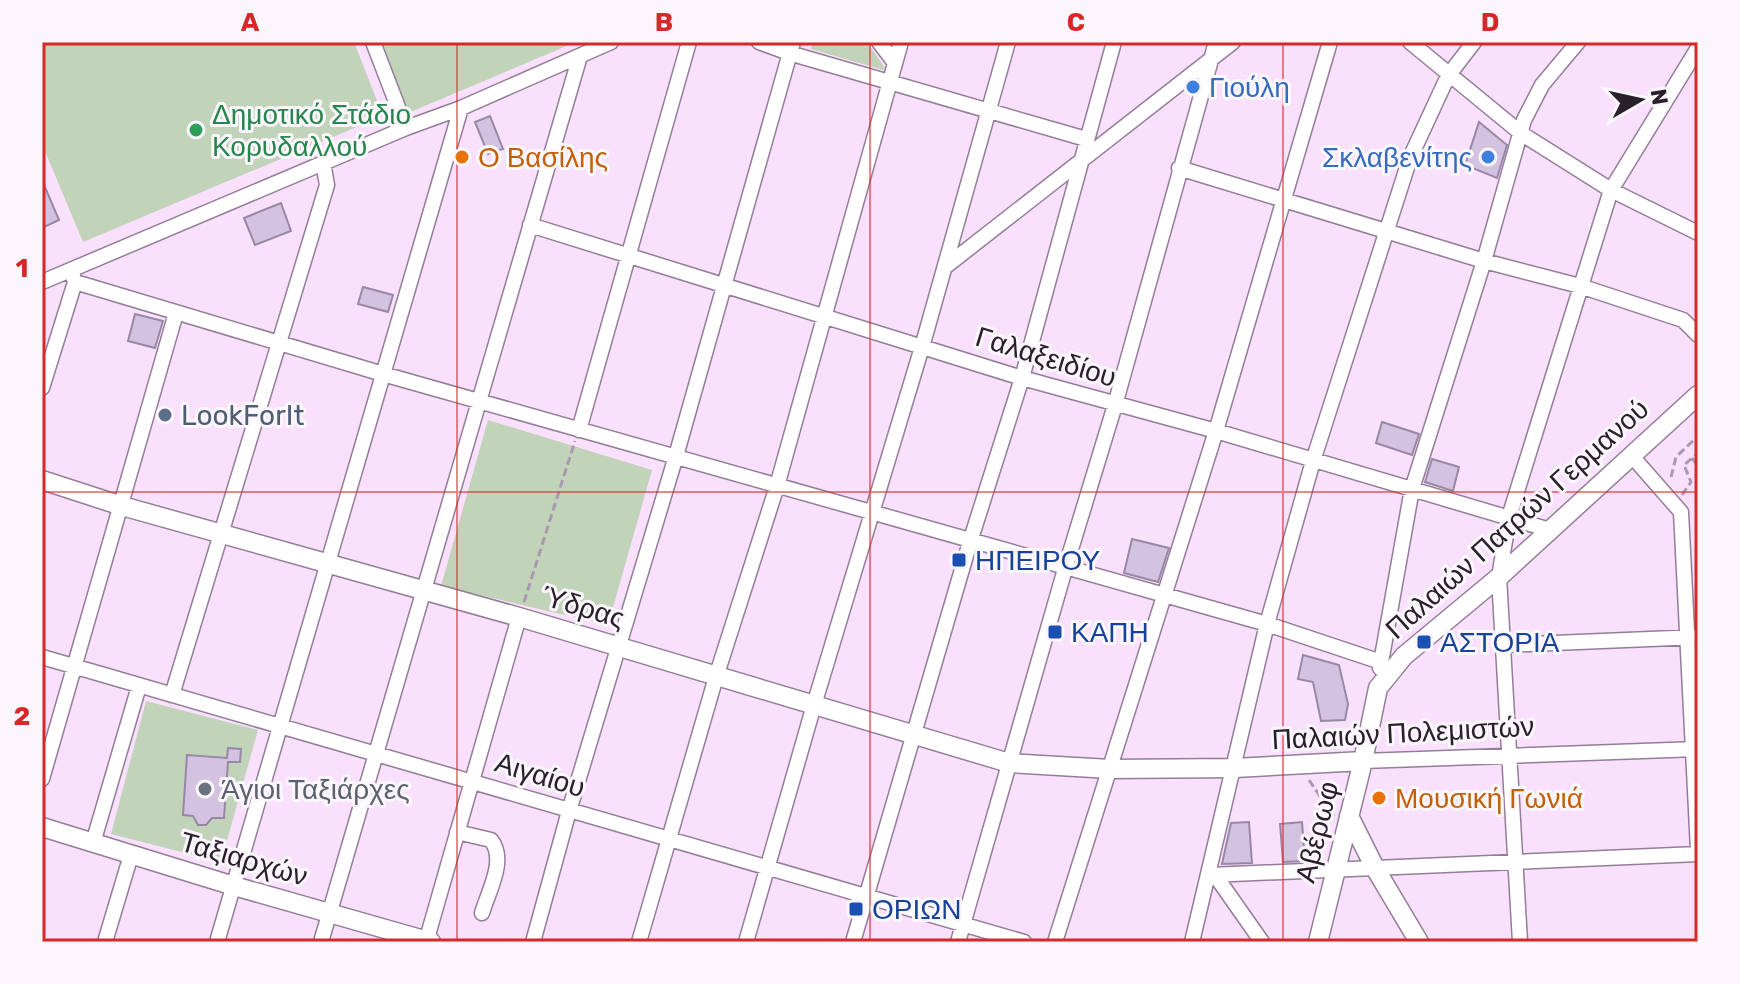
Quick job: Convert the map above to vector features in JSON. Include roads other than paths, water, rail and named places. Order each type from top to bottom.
[{"type":"street","points":[[373,42],[406,128]]},
{"type":"street","points":[[42,282],[73,276],[323,162],[461,108],[611,42]]},
{"type":"street","points":[[579,430],[689,42]]},
{"type":"street","points":[[759,42],[791,48],[1086,139]]},
{"type":"street","points":[[879,42],[895,63]]},
{"type":"street","points":[[639,942],[716,677],[777,486],[901,42]]},
{"type":"street","points":[[746,942],[922,347],[1008,42]]},
{"type":"street","points":[[853,942],[970,542],[1022,378],[1114,42]]},
{"type":"street","points":[[958,942],[1115,405],[1216,42]]},
{"type":"street","points":[[945,267],[1233,42]]},
{"type":"street","points":[[1055,942],[1216,431],[1330,42]]},
{"type":"street","points":[[1410,42],[1522,134],[1611,190],[1698,233]]},
{"type":"street","points":[[1192,942],[1212,875],[1267,624],[1313,461],[1410,158],[1448,76],[1474,42]]},
{"type":"street","points":[[1378,688],[1412,489],[1531,103],[1578,42]]},
{"type":"street","points":[[533,942],[569,811],[676,456],[791,48]]},
{"type":"street","points":[[1520,942],[1499,577],[1509,517],[1611,190],[1698,48]]},
{"type":"street","points":[[321,942],[580,56]]},
{"type":"street","points":[[217,942],[461,108]]},
{"type":"street","points":[[172,695],[327,185],[323,162]]},
{"type":"street","points":[[1179,168],[1484,261],[1580,286],[1683,320],[1698,335]]},
{"type":"street","name":"Γαλαξειδίου","points":[[530,225],[1022,378],[1216,431],[1550,530]]},
{"type":"street","points":[[73,276],[176,313],[279,344],[1267,624],[1381,662]]},
{"type":"street","points":[[42,388],[73,276]]},
{"type":"street","points":[[42,779],[176,313]]},
{"type":"street","name":"Παλαιών Πατρών Γερμανού","points":[[1378,688],[1404,656],[1499,577],[1698,395]]},
{"type":"street","points":[[1212,875],[1698,852],[1692,637],[1681,512],[1631,455]]},
{"type":"street","name":"Ύδρας","points":[[42,480],[122,506],[519,617],[1009,763],[1110,769]]},
{"type":"street","points":[[1683,540],[1698,529]]},
{"type":"street","points":[[428,942],[470,781],[519,617]]},
{"type":"street","points":[[1503,645],[1692,637]]},
{"type":"street","name":"Αιγαίου","points":[[42,657],[1024,942]]},
{"type":"street","points":[[93,843],[139,686]]},
{"type":"street","name":"Αβέρωφ","points":[[1318,942],[1378,688]]},
{"type":"street","name":"Παλαιών Πολεμιστών","points":[[1110,769],[1235,768],[1696,749]]},
{"type":"street","points":[[1347,825],[1419,942]]},
{"type":"street","name":"Ταξιαρχών","points":[[42,827],[428,942]]},
{"type":"street","points":[[457,832],[491,840],[498,852],[498,862],[482,913]]},
{"type":"street","points":[[105,942],[131,855]]},
{"type":"street","points":[[1212,875],[1262,942]]},
{"type":"place","name":"Γιούλη","points":[[1193,87]]},
{"type":"place","name":"Δημοτικό Στάδιο Κορυδαλλού","points":[[196,130]]},
{"type":"place","name":"Ο Βασίλης","points":[[462,157]]},
{"type":"place","name":"Σκλαβενίτης","points":[[1488,157]]},
{"type":"place","name":"LookForIt","points":[[165,415]]},
{"type":"place","name":"ΗΠΕΙΡΟΥ","points":[[959,560]]},
{"type":"place","name":"ΚΑΠΗ","points":[[1055,632]]},
{"type":"place","name":"ΑΣΤΟΡΙΑ","points":[[1424,642]]},
{"type":"place","name":"Άγιοι Ταξιάρχες","points":[[205,789]]},
{"type":"place","name":"Μουσική Γωνιά","points":[[1379,798]]},
{"type":"place","name":"ΟΡΙΩΝ","points":[[856,909]]}]
